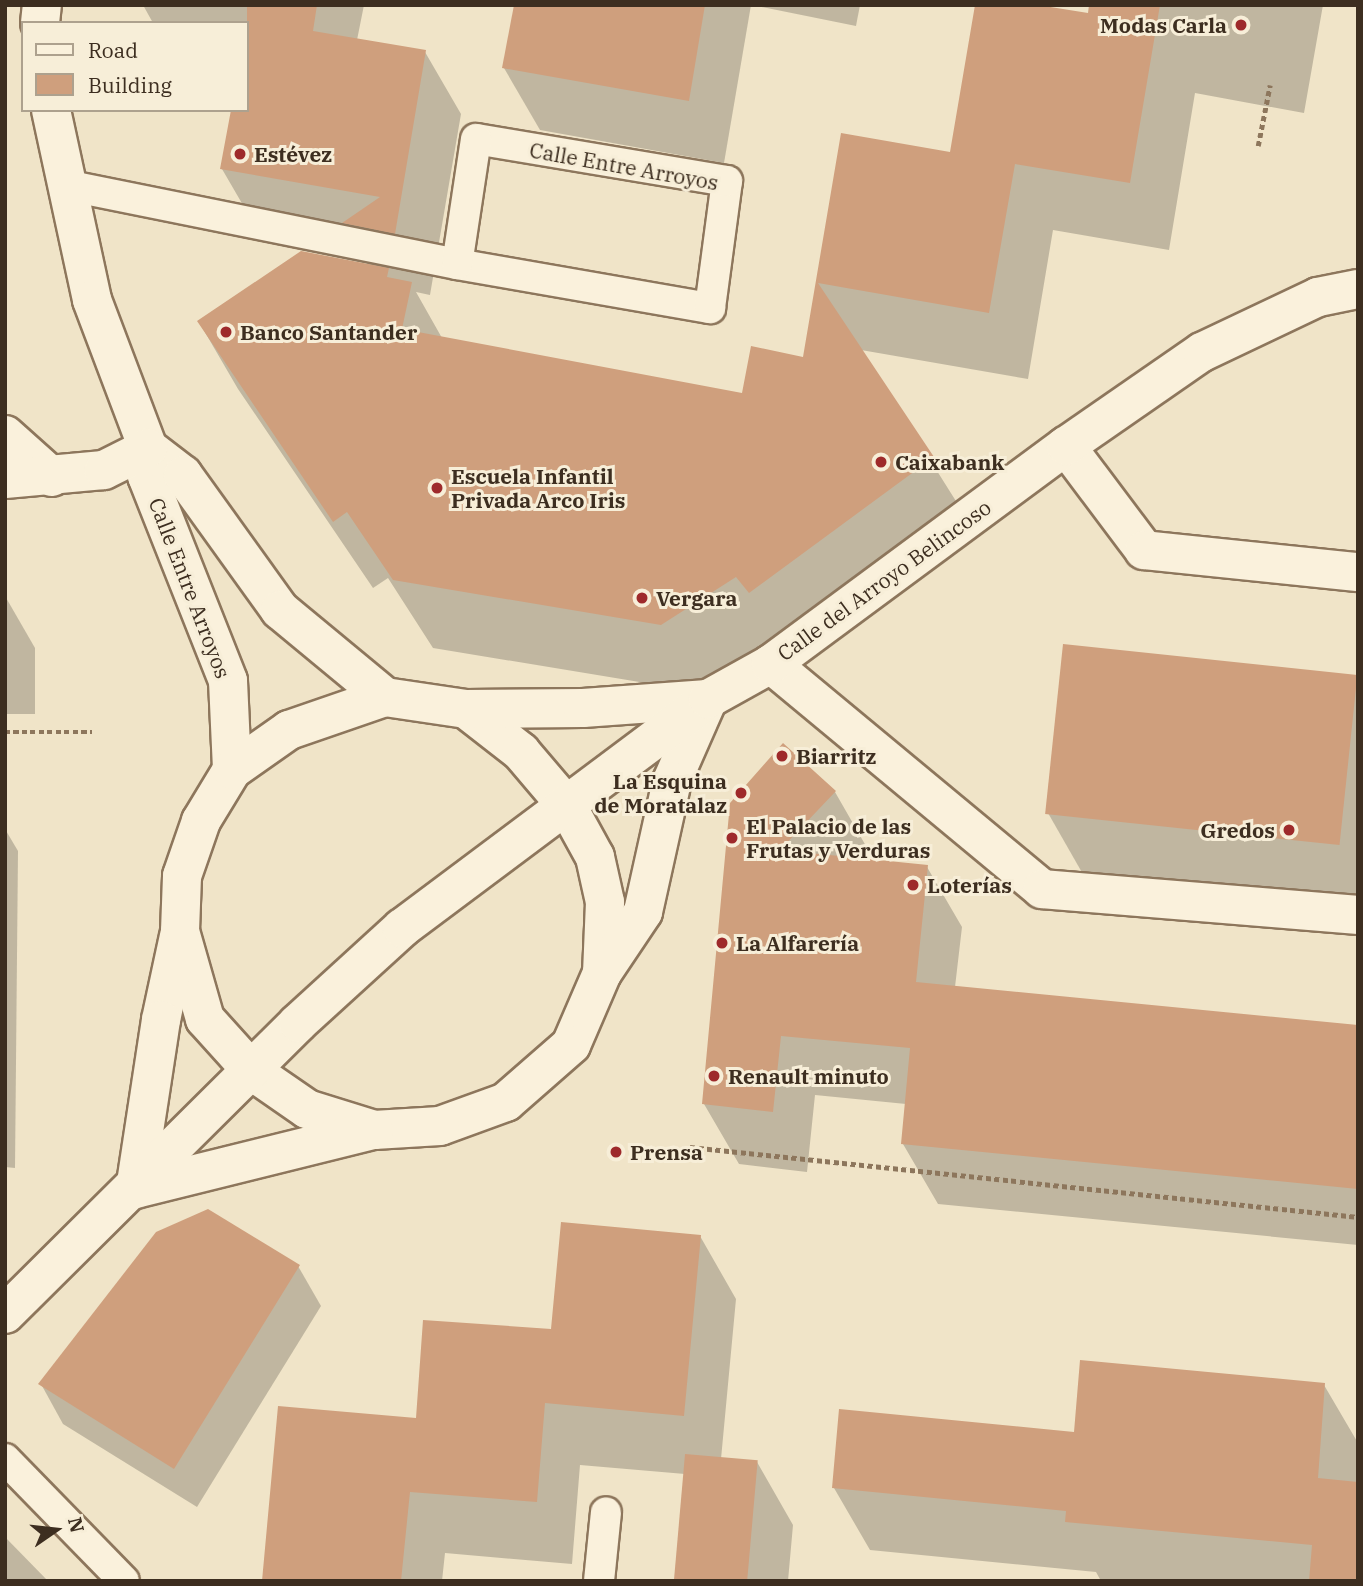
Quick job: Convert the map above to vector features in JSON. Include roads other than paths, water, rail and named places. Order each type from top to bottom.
[{"type":"street","name":"Calle Entre Arroyos","points":[[52,112],[70,186],[92,300],[148,448],[147,476],[228,681],[232,770]]},
{"type":"street","name":"Calle del Arroyo Belincoso","points":[[5,1314],[402,928],[708,699],[771,664],[1066,446],[1202,352],[1318,297],[1358,289]]},
{"type":"street","points":[[5,435],[51,477]]},
{"type":"street","points":[[1066,446],[1144,550],[1358,572]]},
{"type":"street","name":"Calle Entre Arroyos","points":[[148,448],[183,475],[280,610],[385,697]]},
{"type":"street","points":[[5,479],[51,477],[104,470],[148,448]]},
{"type":"street","name":"Calle del Arroyo Belincoso","points":[[771,664],[1042,889],[1358,915]]},
{"type":"street","points":[[385,697],[289,730],[232,770],[201,821],[182,876],[180,931],[161,1020],[135,1189],[374,1130],[440,1126],[506,1102],[571,1045],[602,973],[643,912],[672,781],[708,699]]},
{"type":"street","name":"Calle del Arroyo Belincoso","points":[[385,697],[466,709],[583,708],[708,699]]},
{"type":"street","points":[[466,709],[521,752],[567,806],[595,857],[605,902],[602,973]]},
{"type":"street","points":[[180,931],[205,1019],[252,1071],[307,1109],[374,1130]]},
{"type":"lane","name":"Calle Entre Arroyos","points":[[70,186],[457,264],[710,308],[727,181],[476,139],[457,264]]},
{"type":"lane","points":[[5,1459],[124,1581]]},
{"type":"lane","points":[[600,1581],[606,1512]]},
{"type":"place","name":"Modas Carla","points":[[1241,25]]},
{"type":"place","name":"Estévez","points":[[240,154]]},
{"type":"place","name":"Banco Santander","points":[[226,332]]},
{"type":"place","name":"Caixabank","points":[[881,462]]},
{"type":"place","name":"Escuela Infantil Privada Arco Iris","points":[[437,488]]},
{"type":"place","name":"Vergara","points":[[642,598]]},
{"type":"place","name":"Biarritz","points":[[782,756]]},
{"type":"place","name":"La Esquina de Moratalaz","points":[[741,793]]},
{"type":"place","name":"Gredos","points":[[1289,830]]},
{"type":"place","name":"El Palacio de las Frutas y Verduras","points":[[732,838]]},
{"type":"place","name":"Loterías","points":[[913,885]]},
{"type":"place","name":"La Alfarería","points":[[722,943]]},
{"type":"place","name":"Renault minuto","points":[[714,1076]]},
{"type":"place","name":"Prensa","points":[[616,1152]]}]
